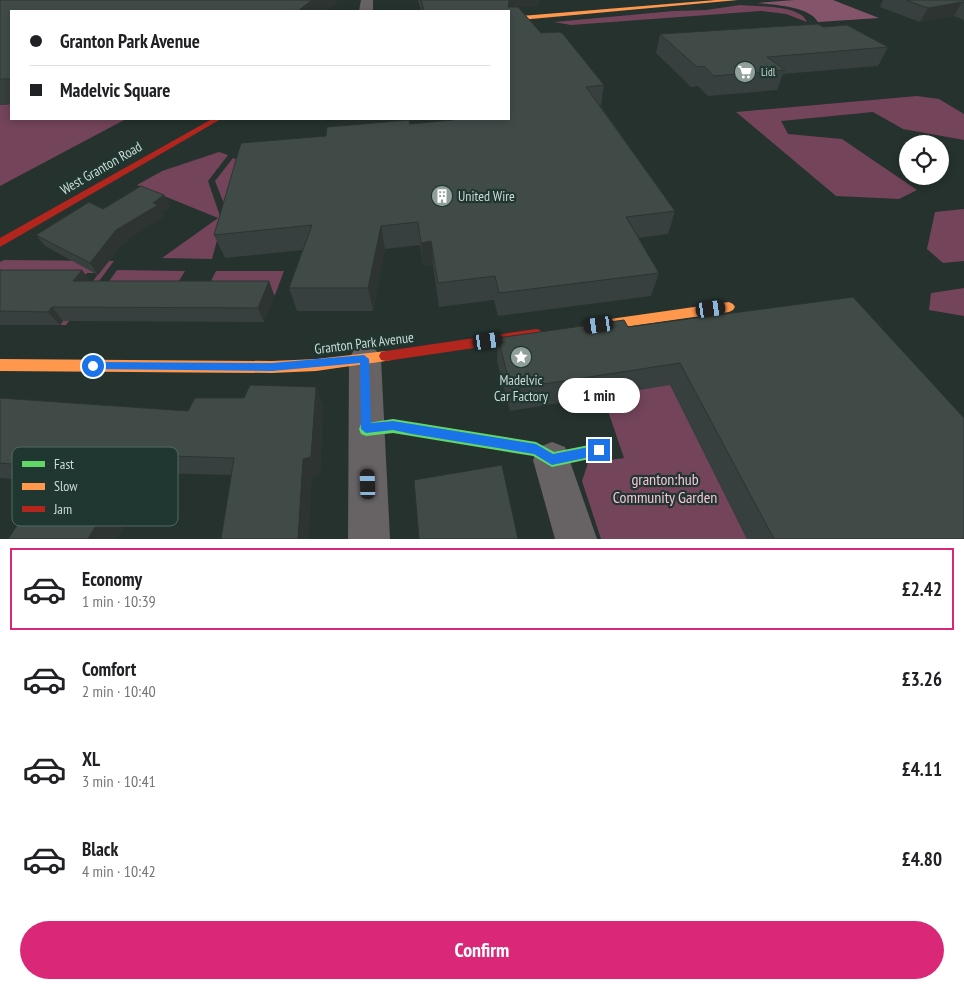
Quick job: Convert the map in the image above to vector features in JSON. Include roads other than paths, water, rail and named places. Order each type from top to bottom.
[{"type":"street","points":[[510,19],[701,1],[735,0]]},
{"type":"street","name":"West Granton Road","points":[[0,243],[215,120]]},
{"type":"street","points":[[574,329],[730,307]]},
{"type":"street","name":"Granton Park Avenue","points":[[0,365],[272,367],[316,365],[545,333]]},
{"type":"street","points":[[364,359],[369,539]]},
{"type":"street","points":[[366,429],[393,426],[536,450],[552,460],[576,539]]},
{"type":"street","points":[[552,460],[599,450]]},
{"type":"place","name":"Lidl","points":[[745,72]]},
{"type":"place","name":"United Wire","points":[[442,196]]},
{"type":"place","name":"Madelvic Car Factory","points":[[521,357]]},
{"type":"park label","name":"granton:hub Community Garden","points":[[665,488]]}]
